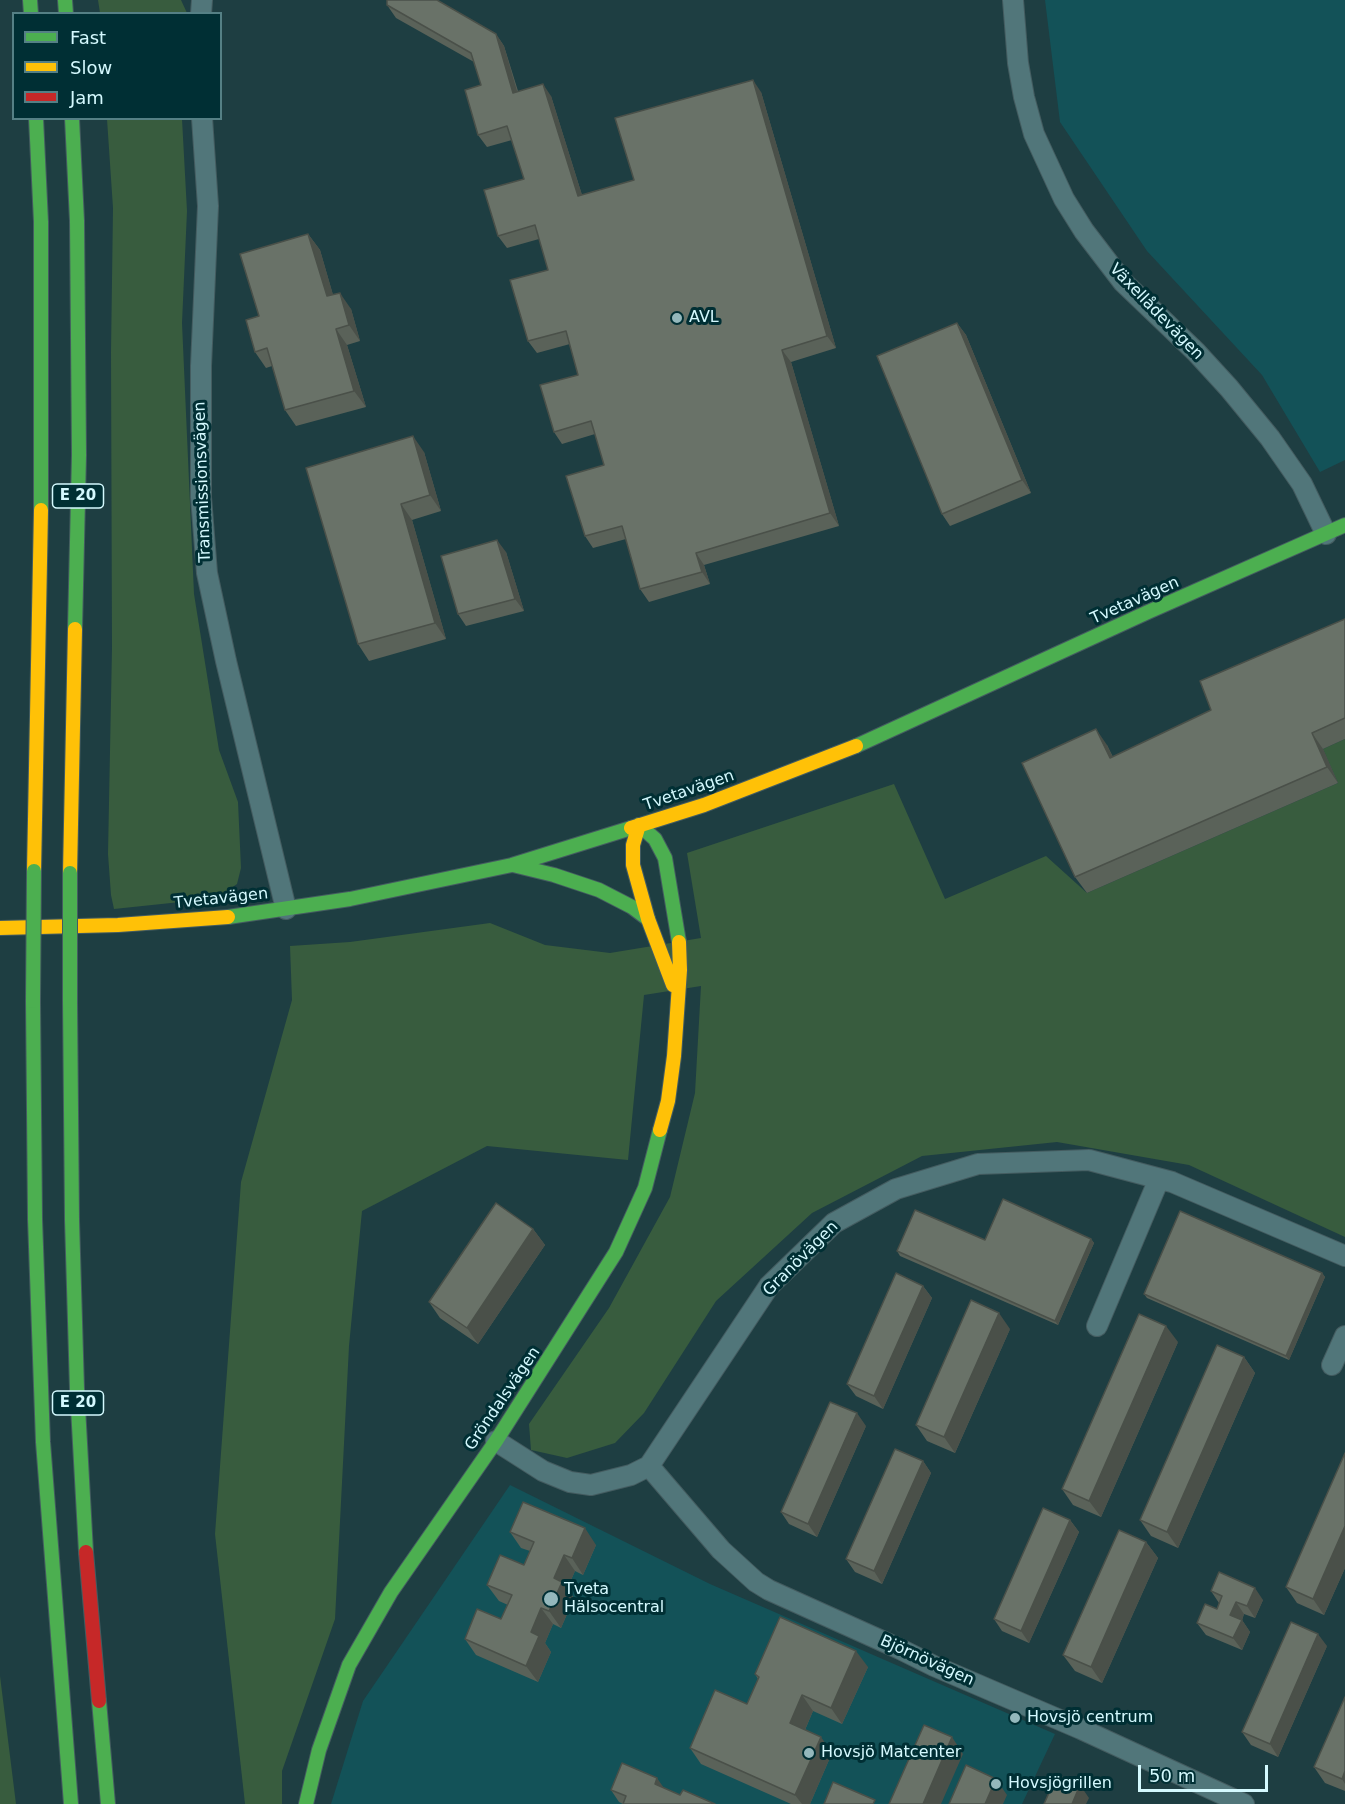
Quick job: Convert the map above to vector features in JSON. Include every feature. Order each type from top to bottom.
[{"type":"main road","name":"E 20","points":[[36,120],[41,222],[42,456],[34,872],[35,1219],[43,1442],[52,1588],[71,1804]]},
{"type":"main road","name":"E 20","points":[[72,120],[77,221],[79,455],[70,873],[72,1220],[77,1389],[88,1584],[108,1804]]},
{"type":"main road","name":"Tvetavägen","points":[[0,928],[223,918],[350,899],[512,865],[749,789],[854,747],[1148,612],[1345,525]]},
{"type":"main road","name":"Gröndalsvägen","points":[[306,1804],[319,1750],[349,1665],[391,1592],[496,1441],[565,1335],[616,1252],[645,1188],[668,1101],[674,1056],[680,970],[679,941],[664,858],[655,839],[639,825],[633,845],[633,865],[648,919],[677,995]]},
{"type":"main road","points":[[512,865],[554,874],[599,890],[632,907],[648,919]]},
{"type":"street","name":"Växellådevägen","points":[[1013,0],[1018,63],[1024,96],[1034,134],[1064,199],[1084,231],[1123,282],[1196,352],[1270,438],[1302,484],[1326,534]]},
{"type":"street","name":"Transmissionsvägen","points":[[202,120],[208,206],[201,366],[201,497],[207,573],[286,909]]},
{"type":"street","name":"Granövägen","points":[[649,1466],[769,1286],[834,1223],[896,1189],[978,1164],[1089,1160],[1172,1182],[1345,1256]]},
{"type":"street","points":[[1097,1326],[1159,1179]]},
{"type":"street","points":[[1332,1365],[1345,1336]]},
{"type":"street","points":[[496,1441],[543,1471],[570,1482],[591,1485],[632,1475],[649,1466]]},
{"type":"street","name":"Björnövägen","points":[[649,1466],[721,1550],[756,1582],[769,1590],[1244,1804]]},
{"type":"shaded area","points":[[1045,0],[1345,0],[1345,460],[1320,472],[1262,375],[1147,251],[1060,122]]},
{"type":"shaded area","points":[[510,1485],[710,1584],[1055,1734],[1022,1804],[331,1804],[363,1701]]},
{"type":"green space","points":[[98,0],[181,0],[187,12],[100,12]]},
{"type":"green space","points":[[107,120],[182,120],[187,211],[182,323],[194,594],[219,750],[238,802],[241,868],[237,884],[221,895],[190,901],[114,909],[108,854],[112,648],[113,208]]},
{"type":"green space","points":[[1345,739],[1345,1237],[1189,1165],[1057,1142],[922,1156],[812,1213],[716,1301],[644,1413],[615,1443],[567,1458],[531,1450],[529,1424],[609,1308],[670,1197],[695,1093],[701,986],[644,995],[628,1160],[487,1146],[362,1211],[349,1346],[335,1619],[282,1771],[282,1804],[245,1804],[215,1534],[241,1182],[292,1000],[290,946],[350,942],[490,923],[545,945],[610,953],[701,938],[687,853],[894,784],[945,899],[1046,856],[1087,893],[1338,783],[1323,749]]},
{"type":"green space","points":[[0,1676],[16,1804],[0,1804]]},
{"type":"building","name":"AVL","points":[[387,0],[437,0],[496,34],[513,93],[543,84],[578,196],[634,180],[615,118],[753,80],[827,336],[782,350],[830,513],[696,553],[702,572],[640,589],[622,526],[585,536],[566,476],[604,465],[591,421],[554,432],[540,385],[578,375],[566,331],[528,341],[510,280],[548,270],[535,225],[498,236],[484,190],[524,179],[507,126],[478,135],[465,90],[481,85],[471,53],[387,5]]},
{"type":"building","points":[[308,234],[327,296],[340,293],[349,325],[336,329],[354,391],[285,410],[267,348],[255,352],[246,320],[259,316],[240,254]]},
{"type":"building","points":[[957,323],[1022,480],[942,514],[877,356]]},
{"type":"building","points":[[413,436],[430,495],[401,504],[435,623],[358,644],[306,468]]},
{"type":"building","points":[[497,540],[515,599],[458,614],[441,556]]},
{"type":"building","points":[[1345,619],[1345,718],[1312,733],[1327,767],[1075,877],[1022,763],[1096,729],[1110,758],[1211,710],[1200,681]]},
{"type":"building","points":[[1003,1199],[1091,1239],[1055,1321],[897,1251],[915,1210],[985,1240]]},
{"type":"building","points":[[496,1203],[533,1229],[467,1328],[429,1302]]},
{"type":"building","points":[[1180,1211],[1322,1273],[1286,1356],[1144,1294]]},
{"type":"building","points":[[896,1273],[923,1286],[874,1396],[847,1384]]},
{"type":"building","points":[[971,1300],[999,1313],[944,1437],[916,1425]]},
{"type":"building","points":[[1139,1314],[1166,1326],[1089,1501],[1062,1489]]},
{"type":"building","points":[[1217,1345],[1244,1357],[1167,1532],[1140,1520]]},
{"type":"building","points":[[830,1402],[857,1413],[808,1524],[781,1512]]},
{"type":"building","points":[[895,1449],[923,1461],[874,1571],[846,1559]]},
{"type":"building","points":[[1345,1453],[1345,1526],[1313,1599],[1286,1587]]},
{"type":"building","points":[[523,1502],[585,1528],[572,1558],[564,1555],[554,1578],[562,1582],[549,1611],[541,1608],[531,1632],[539,1636],[526,1666],[465,1639],[477,1609],[501,1619],[512,1595],[487,1585],[500,1555],[524,1565],[534,1542],[510,1532]]},
{"type":"building","points":[[1043,1508],[1070,1520],[1021,1631],[994,1619]]},
{"type":"building","points":[[1119,1530],[1146,1542],[1091,1667],[1063,1655]]},
{"type":"building","points":[[1219,1572],[1255,1588],[1247,1606],[1236,1602],[1230,1615],[1242,1620],[1233,1638],[1197,1623],[1205,1604],[1217,1609],[1222,1596],[1211,1591]]},
{"type":"building","points":[[780,1617],[856,1651],[831,1708],[802,1695],[790,1723],[821,1737],[795,1795],[690,1748],[715,1690],[747,1704],[759,1677],[755,1674]]},
{"type":"building","points":[[1291,1622],[1318,1634],[1270,1744],[1242,1732]]},
{"type":"building","points":[[1345,1697],[1345,1771],[1342,1779],[1314,1767]]},
{"type":"building","points":[[924,1725],[952,1737],[923,1804],[889,1804]]},
{"type":"building","points":[[622,1763],[657,1778],[655,1784],[680,1795],[683,1790],[715,1804],[623,1804],[626,1796],[611,1790]]},
{"type":"building","points":[[966,1765],[996,1779],[985,1804],[949,1804]]},
{"type":"building","points":[[1057,1775],[1080,1785],[1072,1804],[1044,1804]]},
{"type":"building","points":[[833,1782],[875,1800],[873,1804],[824,1804]]},
{"type":"traffic: fast","points":[[30,0],[31,12]]},
{"type":"traffic: fast","points":[[65,0],[66,12]]},
{"type":"traffic: fast","points":[[36,120],[41,222],[41,510]]},
{"type":"traffic: fast","points":[[72,120],[77,221],[79,455],[75,629]]},
{"type":"traffic: fast","points":[[856,746],[1148,612],[1345,525]]},
{"type":"traffic: fast","points":[[639,825],[655,839],[665,858],[679,942]]},
{"type":"traffic: fast","points":[[228,917],[350,899],[512,865],[631,828]]},
{"type":"traffic: fast","points":[[513,865],[554,875],[599,890],[632,907],[648,919]]},
{"type":"traffic: fast","points":[[33,1001],[34,871]]},
{"type":"traffic: fast","points":[[70,873],[70,1001]]},
{"type":"traffic: fast","points":[[33,1001],[35,1219],[43,1442],[71,1804]]},
{"type":"traffic: fast","points":[[70,1001],[72,1220],[77,1389],[86,1552]]},
{"type":"traffic: fast","points":[[306,1804],[319,1750],[349,1665],[391,1592],[496,1441],[616,1252],[645,1188],[660,1130]]},
{"type":"traffic: fast","points":[[99,1701],[108,1804]]},
{"type":"traffic: slow","points":[[34,871],[41,510]]},
{"type":"traffic: slow","points":[[70,873],[75,629]]},
{"type":"traffic: slow","points":[[631,828],[704,805],[856,746]]},
{"type":"traffic: slow","points":[[639,825],[633,845],[633,865],[648,919],[673,985]]},
{"type":"traffic: slow","points":[[0,928],[118,925],[228,917]]},
{"type":"traffic: slow","points":[[660,1130],[668,1101],[674,1056],[680,970],[679,942]]},
{"type":"traffic: jam","points":[[86,1552],[99,1701]]},
{"type":"place","name":"AVL","points":[[677,318]]},
{"type":"place","name":"Tveta Hälsocentral","points":[[551,1599]]},
{"type":"place","name":"Hovsjö centrum","points":[[1015,1718]]},
{"type":"place","name":"Hovsjö Matcenter","points":[[809,1753]]},
{"type":"place","name":"Hovsjögrillen","points":[[996,1784]]}]
